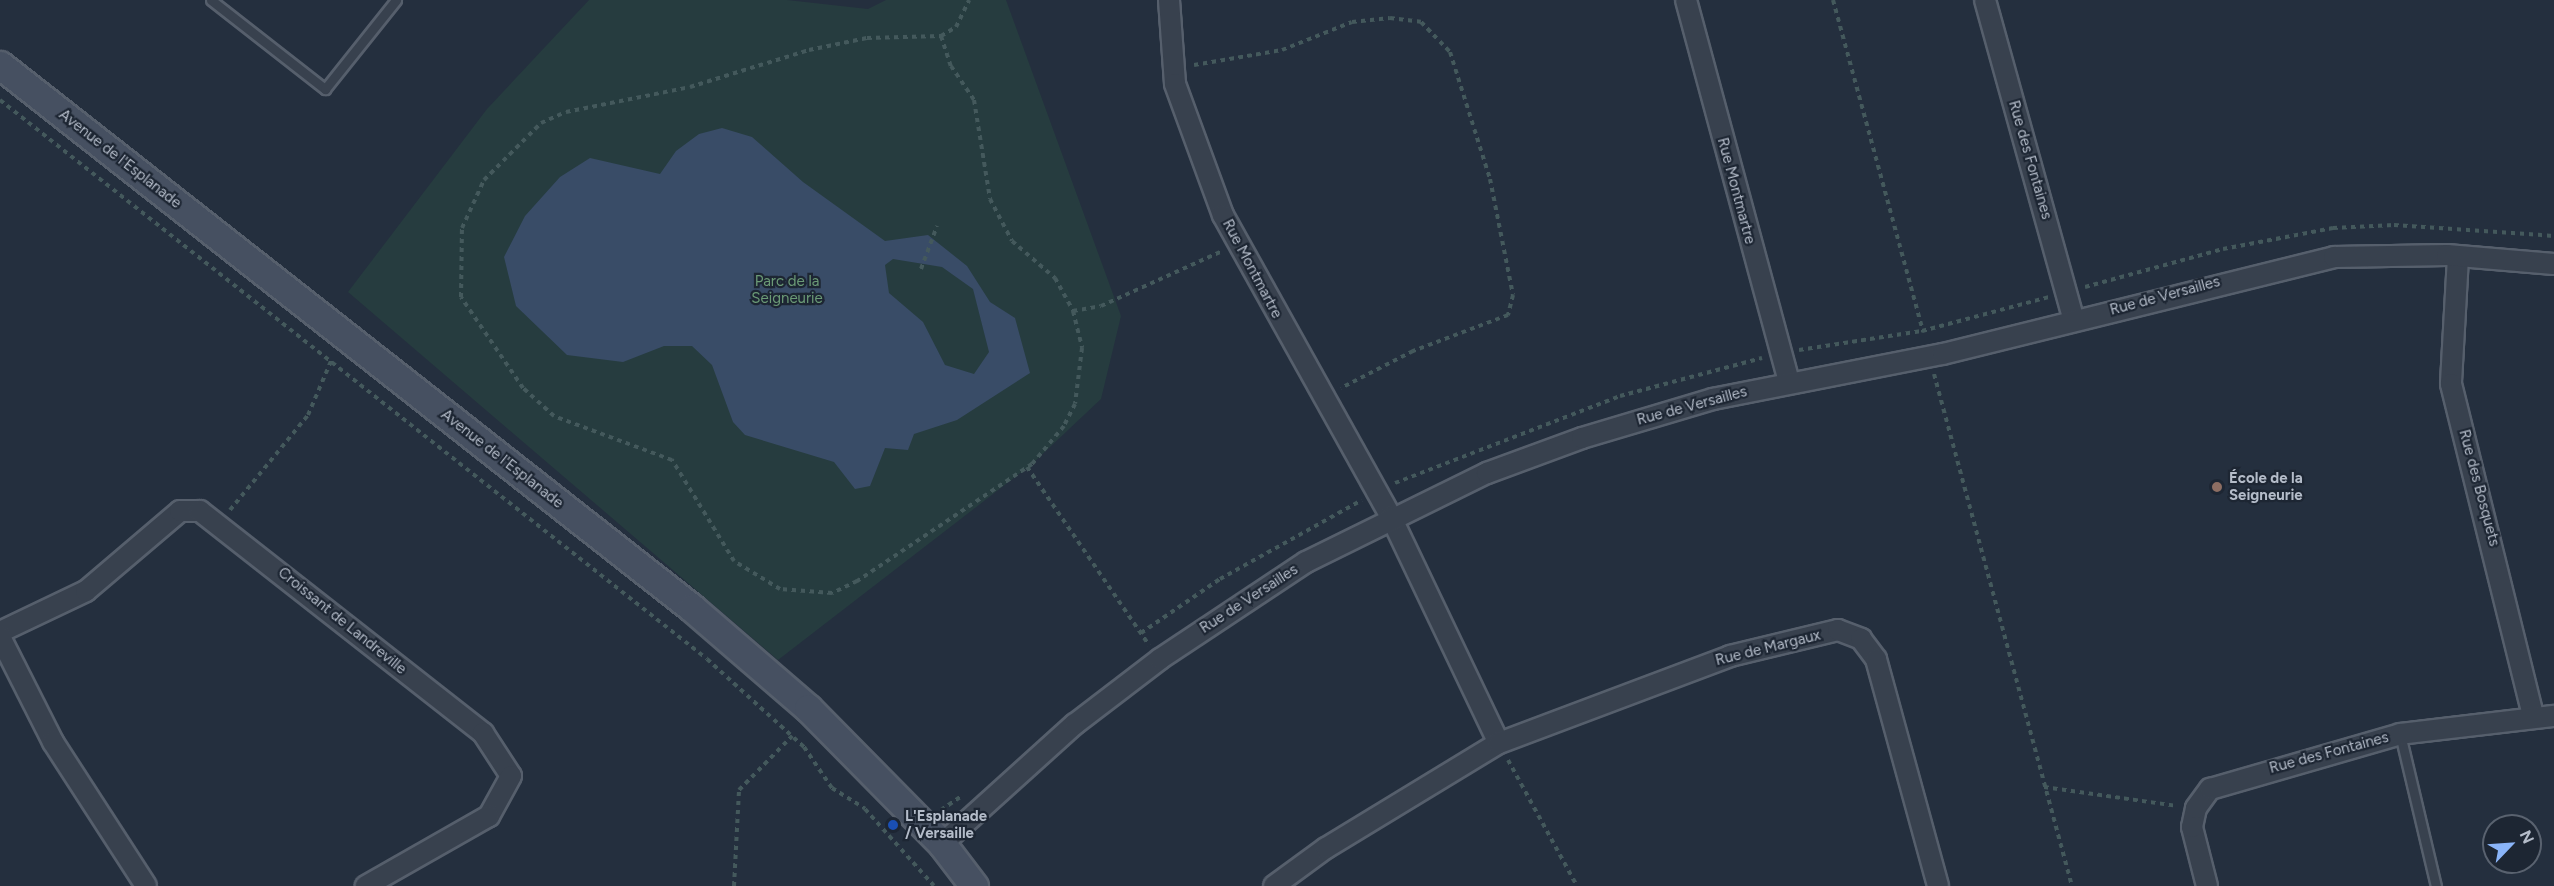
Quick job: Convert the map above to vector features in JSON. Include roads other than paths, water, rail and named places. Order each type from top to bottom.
[{"type":"street","name":"Rue Montmartre","points":[[1169,0],[1173,69],[1223,215],[1321,398],[1391,517]]},
{"type":"street","name":"Rue Montmartre","points":[[1686,0],[1789,381]]},
{"type":"street","name":"Rue des Fontaines","points":[[1985,0],[2074,320]]},
{"type":"street","name":"Avenue de l'Esplanade","points":[[0,65],[692,608],[808,708],[942,844],[974,886]]},
{"type":"street","name":"Rue de Versailles","points":[[942,844],[1068,730],[1160,659],[1306,562],[1391,517],[1582,438],[1789,381],[1943,354],[2334,256],[2458,257],[2554,264]]},
{"type":"street","name":"Rue des Bosquets","points":[[2458,257],[2451,384],[2533,716]]},
{"type":"street","name":"Croissant de Landreville","points":[[0,632],[86,591],[180,511],[200,511],[483,733],[511,776],[489,816],[366,886]]},
{"type":"street","points":[[1391,517],[1499,743]]},
{"type":"street","name":"Rue de Margaux","points":[[1274,886],[1326,848],[1499,743],[1707,663],[1838,630],[1861,639],[1876,658],[1938,886]]},
{"type":"street","points":[[0,637],[53,742],[146,886]]},
{"type":"street","name":"Rue des Fontaines","points":[[2207,886],[2192,827],[2196,808],[2210,789],[2250,774],[2400,734],[2533,716],[2554,716]]},
{"type":"lane","points":[[211,0],[326,89],[396,0]]},
{"type":"lane","points":[[2400,734],[2436,886]]},
{"type":"water","points":[[722,128],[752,137],[803,182],[885,241],[928,235],[967,266],[990,302],[1015,318],[1030,373],[957,420],[914,434],[908,450],[885,448],[870,486],[855,489],[834,462],[745,435],[733,422],[712,365],[692,346],[664,346],[623,362],[567,355],[516,306],[504,257],[525,216],[560,177],[590,158],[660,174],[676,151],[699,134]],"holes":[[[893,259],[942,267],[973,289],[989,352],[974,374],[945,365],[923,322],[889,293],[885,265]]]},
{"type":"place","name":"École de la Seigneurie","points":[[2217,487]]},
{"type":"place","name":"L'Esplanade / Versaille","points":[[893,825]]},
{"type":"park label","name":"Parc de la Seigneurie","points":[[787,290]]}]
